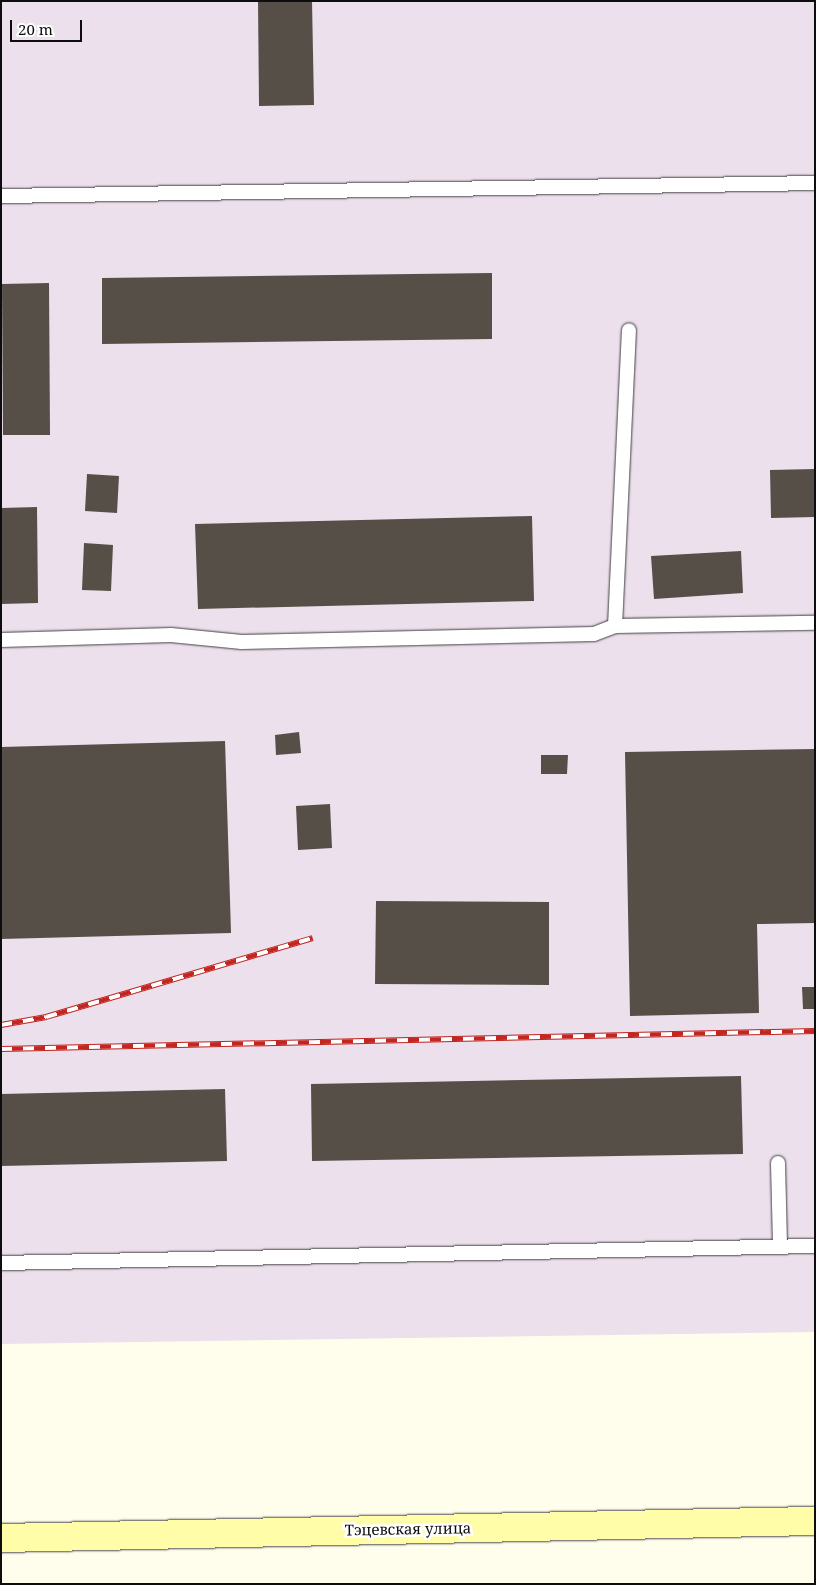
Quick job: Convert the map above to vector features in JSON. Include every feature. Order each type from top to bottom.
[{"type":"street","name":"Тэцевская улица","points":[[1,1538],[815,1521]]},
{"type":"lane","points":[[1,196],[815,183]]},
{"type":"lane","points":[[616,626],[629,330]]},
{"type":"lane","points":[[1,640],[171,636],[242,642],[574,635],[594,634],[616,626],[815,623]]},
{"type":"lane","points":[[778,1163],[780,1247]]},
{"type":"lane","points":[[1,1263],[815,1246]]},
{"type":"shaded area","points":[[1,1],[815,1],[815,1332],[1,1344]]},
{"type":"building","points":[[258,1],[312,1],[314,105],[259,106]]},
{"type":"building","points":[[492,273],[492,339],[102,344],[102,278]]},
{"type":"building","points":[[49,283],[50,435],[3,435],[2,284]]},
{"type":"building","points":[[815,469],[815,517],[771,518],[770,470]]},
{"type":"building","points":[[87,474],[119,476],[117,513],[85,511]]},
{"type":"building","points":[[37,507],[38,603],[1,604],[1,508]]},
{"type":"building","points":[[532,516],[534,601],[198,609],[195,524]]},
{"type":"building","points":[[84,543],[113,545],[111,591],[82,590]]},
{"type":"building","points":[[741,551],[743,593],[654,599],[651,556]]},
{"type":"building","points":[[299,732],[301,753],[276,755],[275,735]]},
{"type":"building","points":[[225,741],[231,933],[1,939],[1,747]]},
{"type":"building","points":[[815,749],[815,923],[757,924],[759,1013],[630,1016],[625,752]]},
{"type":"building","points":[[541,755],[568,755],[567,774],[541,774]]},
{"type":"building","points":[[330,804],[332,848],[298,850],[296,806]]},
{"type":"building","points":[[376,901],[549,902],[549,985],[375,984]]},
{"type":"building","points":[[802,987],[815,987],[815,1009],[803,1009]]},
{"type":"building","points":[[741,1076],[743,1154],[312,1161],[311,1084]]},
{"type":"building","points":[[225,1089],[227,1161],[1,1166],[1,1094]]},
{"type":"railway","points":[[1,1025],[46,1017],[313,938]]},
{"type":"railway","points":[[1,1049],[815,1031]]}]
